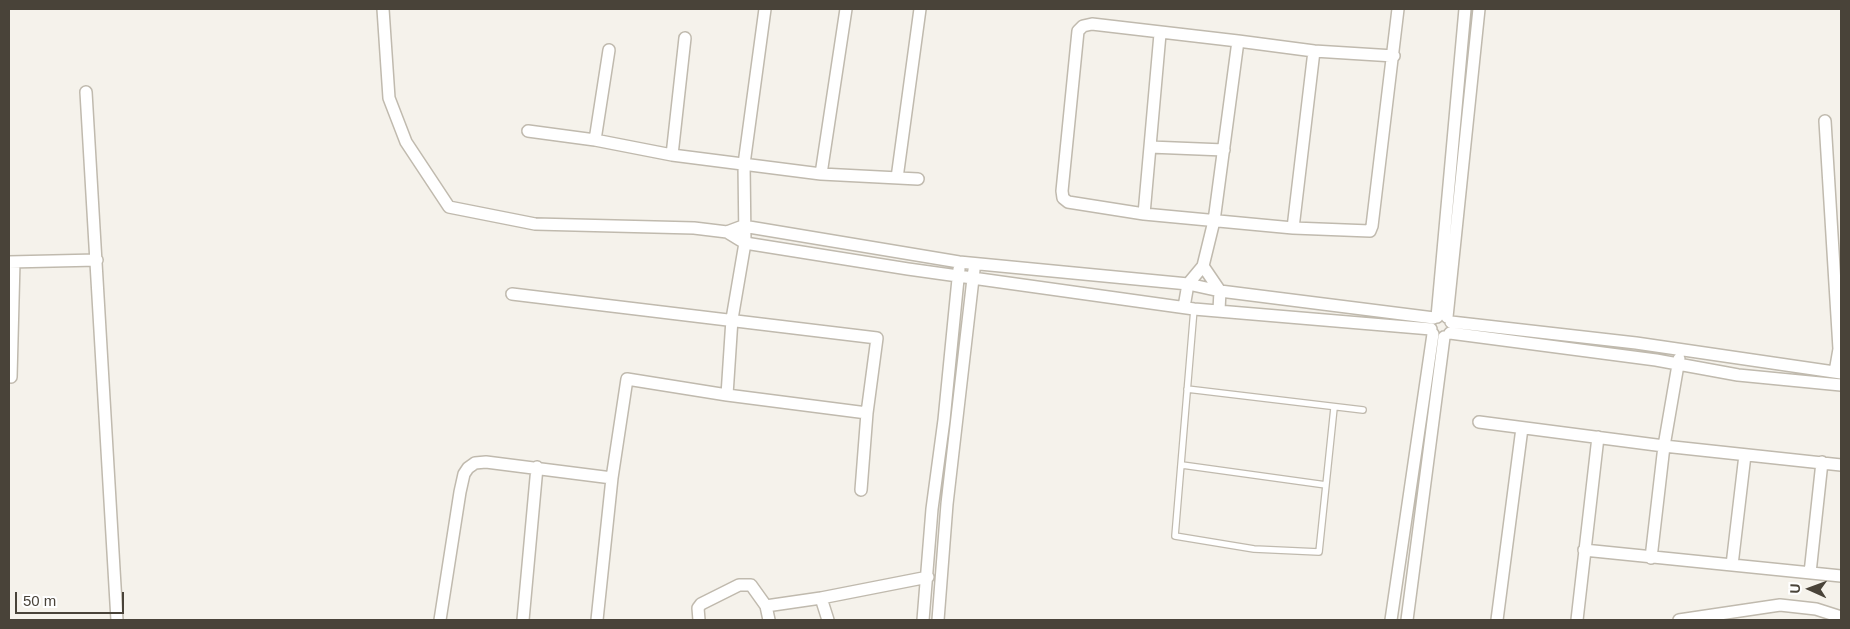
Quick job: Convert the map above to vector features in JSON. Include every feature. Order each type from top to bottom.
[{"type":"street","points":[[383,9],[389,98],[406,142],[449,208],[535,224],[694,228],[727,232],[745,243],[972,278],[1189,308],[1441,326],[1636,343],[1838,373],[1840,349],[1825,121]]},
{"type":"street","points":[[727,395],[732,319],[745,243],[743,226],[744,164],[765,9]]},
{"type":"street","points":[[821,174],[846,9]]},
{"type":"street","points":[[897,178],[920,9]]},
{"type":"street","points":[[1394,56],[1314,51],[1238,41],[1160,34],[1092,24],[1083,26],[1078,31],[1062,192],[1063,198],[1068,202],[1144,214],[1293,228],[1370,231],[1372,229],[1394,56],[1398,9]]},
{"type":"street","points":[[1391,620],[1441,326],[1465,9]]},
{"type":"street","points":[[1407,620],[1479,9]]},
{"type":"street","points":[[1144,214],[1160,34]]},
{"type":"street","points":[[672,155],[685,38]]},
{"type":"street","points":[[1189,308],[1188,284],[1204,266],[1214,221],[1238,41]]},
{"type":"street","points":[[595,140],[609,50]]},
{"type":"street","points":[[1293,228],[1314,51]]},
{"type":"street","points":[[86,92],[117,620]]},
{"type":"street","points":[[528,131],[595,140],[672,155],[821,174],[918,179]]},
{"type":"street","points":[[1150,147],[1224,150]]},
{"type":"street","points":[[727,232],[743,226],[959,262],[1188,284],[1220,291],[1656,360],[1738,375],[1841,385]]},
{"type":"street","points":[[11,377],[11,262],[97,260]]},
{"type":"street","points":[[923,620],[928,577],[932,509],[959,276],[959,262]]},
{"type":"street","points":[[938,620],[947,504],[975,264]]},
{"type":"street","points":[[1204,266],[1220,291],[1219,310]]},
{"type":"street","points":[[512,294],[732,319],[877,338],[867,413],[862,490]]},
{"type":"street","points":[[1651,558],[1664,446],[1681,350]]},
{"type":"street","points":[[597,620],[612,478],[627,379],[727,395],[867,413]]},
{"type":"street","points":[[1478,422],[1664,446],[1841,465]]},
{"type":"street","points":[[1497,620],[1522,428]]},
{"type":"street","points":[[1577,620],[1598,438]]},
{"type":"street","points":[[1732,565],[1745,455]]},
{"type":"street","points":[[1810,572],[1822,462]]},
{"type":"street","points":[[440,620],[464,474],[475,463],[537,467],[612,478]]},
{"type":"street","points":[[523,620],[537,467]]},
{"type":"street","points":[[1584,550],[1841,576]]},
{"type":"street","points":[[766,606],[822,598],[928,577]]},
{"type":"street","points":[[699,620],[698,608],[701,604],[739,585],[751,585],[766,606],[769,620]]},
{"type":"street","points":[[822,598],[828,620]]},
{"type":"street","points":[[1679,620],[1780,605],[1816,609],[1834,618]]},
{"type":"lane","points":[[1189,308],[1187,389],[1175,536],[1254,549],[1320,552],[1334,408]]},
{"type":"lane","points":[[1187,389],[1362,410]]},
{"type":"lane","points":[[1182,465],[1326,484]]}]
